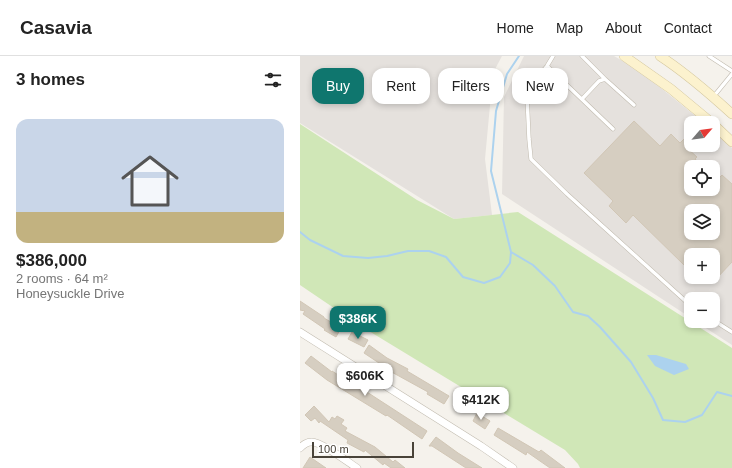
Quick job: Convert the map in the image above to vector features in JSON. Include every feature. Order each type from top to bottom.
[{"type":"main road","points":[[624,56],[671,89],[703,116]]},
{"type":"main road","points":[[660,56],[713,96],[732,114]]},
{"type":"main road","points":[[720,131],[732,142]]},
{"type":"street","points":[[300,332],[475,442],[513,468]]},
{"type":"street","points":[[300,448],[310,442],[318,443],[357,468]]},
{"type":"lane","points":[[553,56],[534,82],[527,96],[528,139],[531,159],[567,194],[684,300]]},
{"type":"lane","points":[[582,56],[634,105]]},
{"type":"lane","points":[[709,56],[732,72],[713,96]]},
{"type":"lane","points":[[547,66],[613,129]]},
{"type":"lane","points":[[582,99],[599,81],[605,79]]},
{"type":"lane","points":[[720,324],[732,332]]},
{"type":"shaded area","points":[[300,56],[502,56],[496,68],[438,68],[438,104],[490,104],[485,159],[492,215],[454,219],[300,123]]},
{"type":"shaded area","points":[[524,56],[614,56],[640,71],[695,116],[684,116],[684,152],[720,152],[720,136],[732,148],[732,345],[706,328],[720,328],[720,292],[684,292],[684,313],[502,194],[504,97],[512,81],[512,104],[568,104],[568,68],[518,68]]},
{"type":"green space","points":[[300,124],[417,200],[454,219],[518,212],[684,317],[684,328],[701,328],[732,348],[732,468],[580,468],[565,450],[359,325],[300,285]]},
{"type":"water","points":[[647,355],[656,355],[686,364],[689,369],[674,375],[655,366]]},
{"type":"building","points":[[634,121],[660,146],[671,134],[680,143],[684,139],[684,152],[691,152],[697,157],[695,159],[696,160],[684,160],[684,196],[720,196],[720,177],[722,175],[732,184],[732,262],[720,275],[720,248],[684,248],[684,265],[633,215],[626,223],[609,206],[613,201],[584,173]]},
{"type":"building","points":[[300,301],[341,328],[336,337],[303,314],[305,311],[300,310]]},
{"type":"building","points":[[352,332],[368,340],[364,347],[348,339]]},
{"type":"building","points":[[369,345],[387,358],[408,369],[407,371],[449,396],[444,404],[427,394],[428,392],[388,370],[364,353]]},
{"type":"building","points":[[311,356],[332,372],[352,384],[353,383],[427,431],[422,439],[387,415],[386,416],[327,380],[305,363]]},
{"type":"building","points":[[314,406],[329,422],[332,417],[335,419],[337,416],[344,420],[341,424],[347,428],[345,431],[375,447],[393,462],[395,460],[405,468],[391,468],[384,463],[383,465],[365,450],[364,452],[347,443],[348,440],[320,421],[319,423],[315,418],[311,421],[305,415]]},
{"type":"building","points":[[477,413],[490,421],[485,429],[473,421]]},
{"type":"building","points":[[498,428],[539,452],[541,450],[565,468],[550,468],[527,452],[526,455],[494,435]]},
{"type":"building","points":[[436,437],[482,468],[466,468],[432,446],[429,446]]},
{"type":"building","points":[[310,457],[326,468],[303,468]]},
{"type":"waterway","points":[[511,252],[491,171],[496,111],[507,74],[519,56]]},
{"type":"waterway","points":[[300,232],[310,240],[343,256],[368,258],[387,256],[408,251],[429,251],[446,257],[463,277],[484,283],[500,277],[510,263],[511,252],[533,265],[555,286],[573,312],[588,316],[600,327],[631,362],[653,398],[663,420],[685,422],[702,415],[717,392],[732,396]]}]
